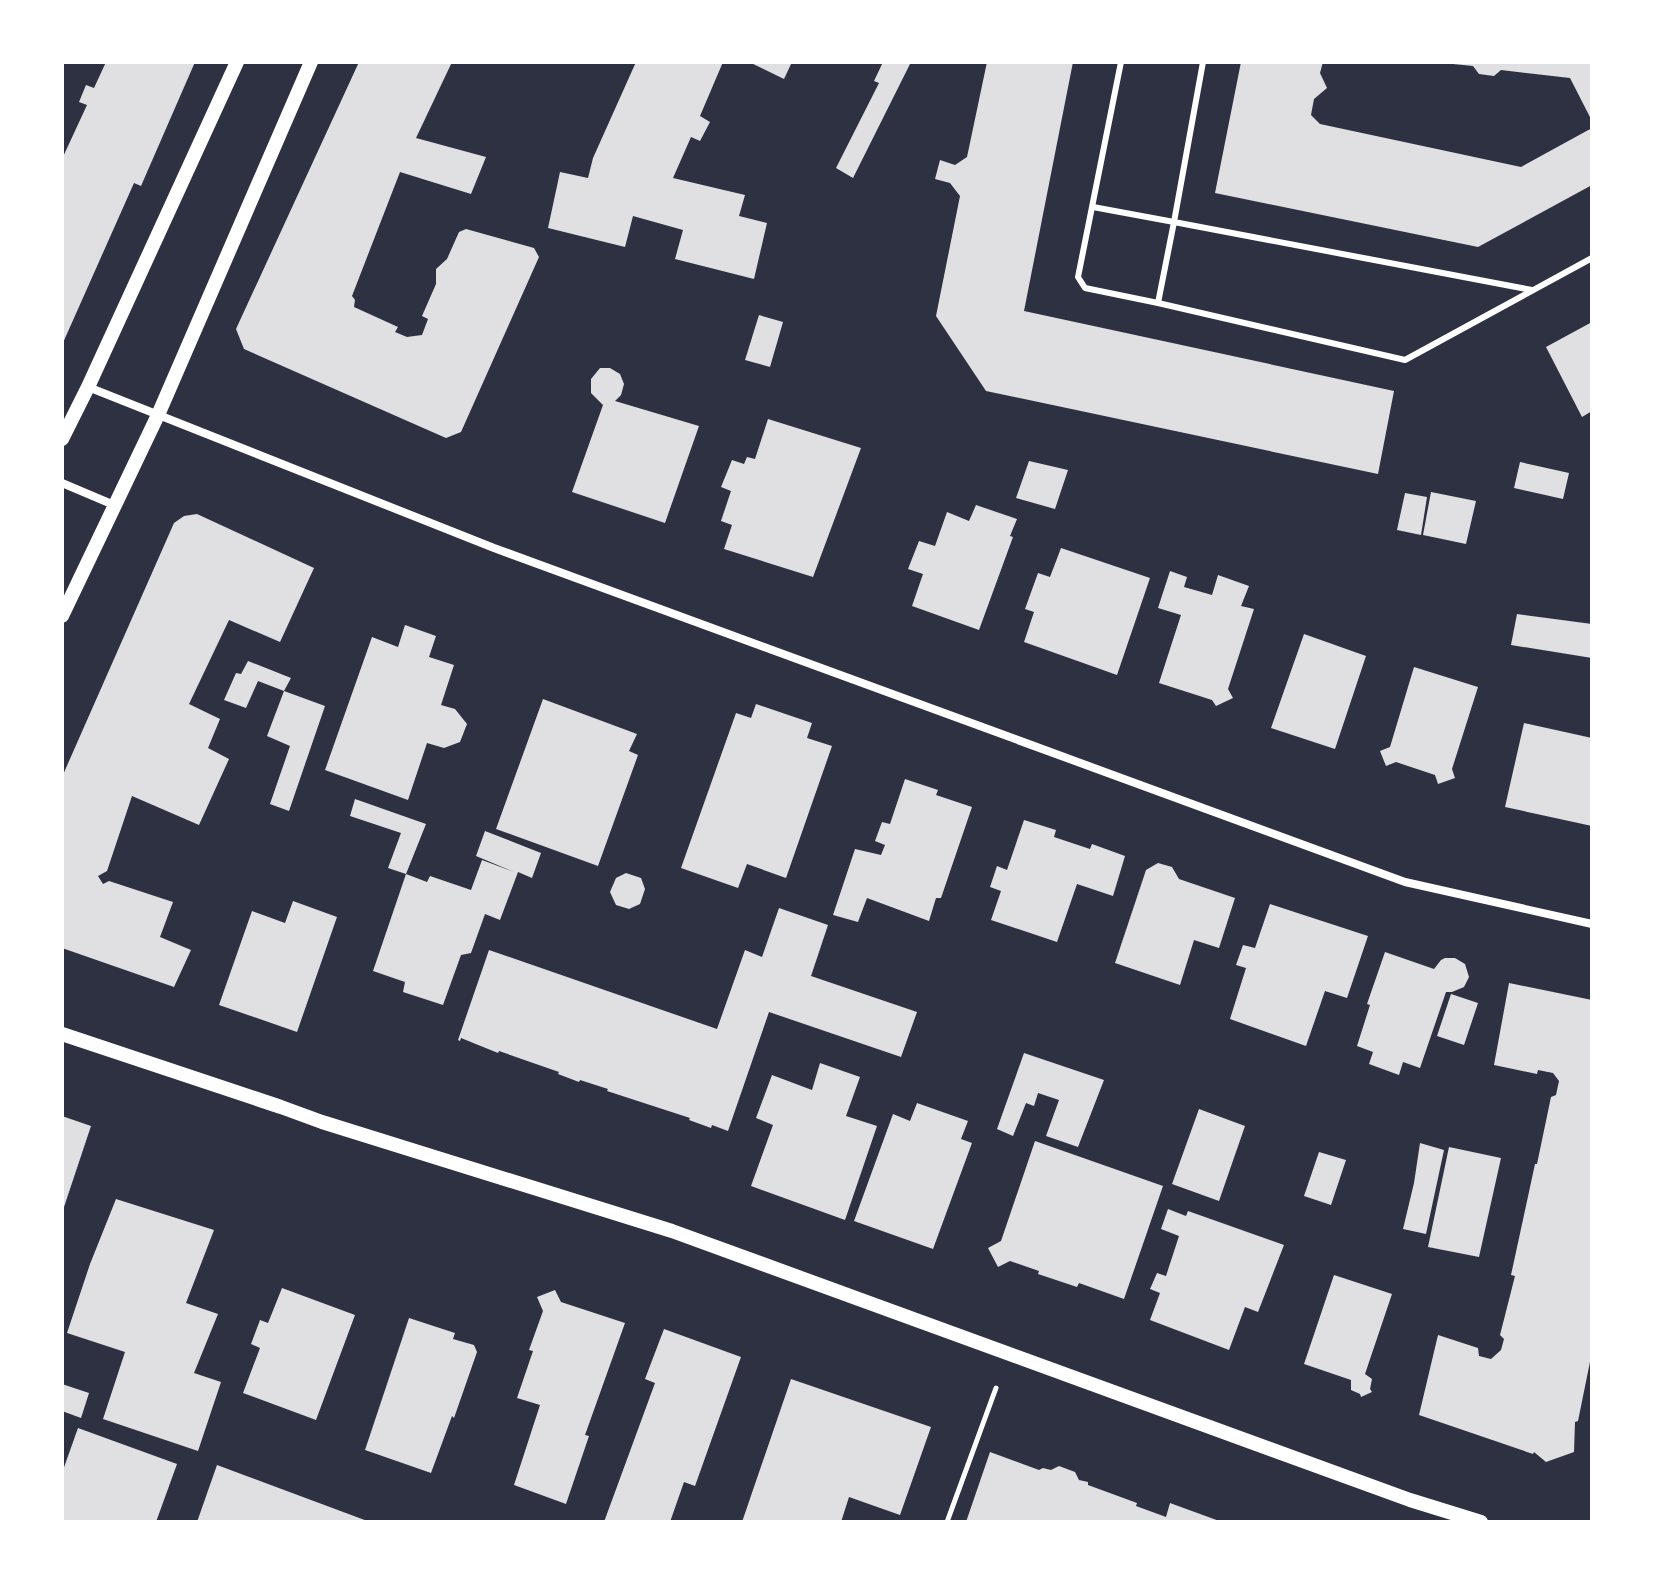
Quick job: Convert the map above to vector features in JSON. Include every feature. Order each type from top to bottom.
[{"type":"street","points":[[62,439],[237,62]]},
{"type":"street","points":[[62,616],[158,415],[311,62]]},
{"type":"street","points":[[88,387],[494,548],[1405,882],[1592,924]]},
{"type":"street","points":[[62,483],[114,505]]},
{"type":"street","points":[[62,1034],[322,1122],[672,1231],[1410,1500],[1481,1522]]},
{"type":"lane","points":[[1121,62],[1078,277],[1085,288],[1405,360],[1592,258]]},
{"type":"lane","points":[[1158,303],[1203,62]]},
{"type":"lane","points":[[1093,207],[1532,290]]},
{"type":"path","points":[[947,1522],[1009,1354]]},
{"type":"building","points":[[106,62],[195,62],[141,186],[134,183],[62,345],[62,159],[87,105],[79,102],[86,85],[94,88]]},
{"type":"building","points":[[359,62],[452,62],[416,138],[486,157],[471,194],[400,172],[352,296],[354,307],[398,327],[395,332],[407,337],[422,335],[428,319],[422,316],[436,284],[436,269],[447,259],[459,232],[466,229],[534,248],[539,257],[461,432],[446,438],[244,349],[236,329]]},
{"type":"building","points":[[636,62],[723,62],[700,116],[710,122],[700,141],[691,137],[673,178],[745,195],[739,216],[767,223],[754,279],[675,259],[683,230],[633,216],[625,247],[548,228],[560,172],[588,178],[593,158]]},
{"type":"building","points":[[749,62],[792,62],[784,79]]},
{"type":"building","points":[[883,62],[911,62],[853,178],[836,168],[879,83],[874,81]]},
{"type":"building","points":[[987,62],[1073,62],[1024,311],[1394,391],[1378,474],[986,391],[936,316],[960,196],[950,183],[935,179],[940,160],[955,165],[967,157]]},
{"type":"building","points":[[1241,62],[1323,62],[1320,73],[1327,88],[1314,99],[1311,115],[1320,124],[1521,167],[1592,128],[1592,185],[1478,247],[1215,193]]},
{"type":"building","points":[[1454,62],[1592,62],[1592,121],[1570,78],[1501,70],[1494,76],[1479,74],[1473,66]]},
{"type":"building","points":[[759,315],[783,322],[770,367],[745,360]]},
{"type":"building","points":[[1592,322],[1592,411],[1582,417],[1546,347]]},
{"type":"building","points":[[600,368],[610,368],[620,374],[624,384],[621,395],[615,401],[699,426],[665,523],[572,492],[603,405],[591,393],[591,379]]},
{"type":"building","points":[[768,419],[861,448],[813,577],[724,549],[732,525],[721,521],[731,491],[721,487],[732,460],[744,464],[747,457],[755,459]]},
{"type":"building","points":[[1029,461],[1068,470],[1055,509],[1016,498]]},
{"type":"building","points":[[1520,462],[1569,473],[1563,499],[1514,488]]},
{"type":"building","points":[[1431,492],[1476,501],[1466,544],[1423,535]]},
{"type":"building","points":[[1405,493],[1427,497],[1421,535],[1397,530]]},
{"type":"building","points":[[976,505],[1017,519],[979,630],[912,606],[923,574],[908,569],[919,541],[935,546],[947,512],[969,521]]},
{"type":"building","points":[[197,514],[314,568],[280,642],[229,620],[189,704],[220,719],[208,748],[229,759],[199,825],[132,796],[107,871],[98,876],[103,884],[109,881],[173,902],[160,937],[191,950],[174,987],[62,948],[62,777],[174,523],[184,516]]},
{"type":"building","points":[[1061,548],[1150,578],[1117,675],[1024,642],[1034,612],[1025,609],[1038,573],[1050,577]]},
{"type":"building","points":[[1170,571],[1187,577],[1184,587],[1212,595],[1218,575],[1249,586],[1241,606],[1254,609],[1228,689],[1233,698],[1216,706],[1212,700],[1159,683],[1181,615],[1158,608]]},
{"type":"building","points":[[1517,614],[1592,624],[1592,658],[1511,645]]},
{"type":"building","points":[[405,625],[436,636],[429,657],[454,665],[441,705],[455,709],[467,724],[460,742],[444,748],[427,743],[408,800],[325,770],[372,637],[398,647]]},
{"type":"building","points":[[1304,634],[1366,656],[1335,749],[1271,728]]},
{"type":"building","points":[[248,661],[291,678],[284,691],[258,681],[246,708],[224,700],[236,673],[241,674]]},
{"type":"building","points":[[1414,667],[1478,687],[1452,769],[1455,778],[1438,784],[1435,775],[1396,762],[1386,766],[1380,751],[1390,747]]},
{"type":"building","points":[[284,691],[325,706],[289,811],[270,804],[290,746],[267,736]]},
{"type":"building","points":[[543,699],[637,734],[629,751],[638,755],[598,866],[496,829]]},
{"type":"building","points":[[756,704],[812,723],[807,738],[832,746],[786,878],[747,864],[738,888],[681,868],[736,713],[751,718]]},
{"type":"building","points":[[1524,723],[1592,738],[1592,826],[1505,807]]},
{"type":"building","points":[[905,779],[938,790],[936,795],[972,807],[941,898],[936,898],[929,921],[867,898],[858,922],[833,915],[855,849],[881,855],[885,845],[875,841],[882,822],[890,824]]},
{"type":"building","points":[[355,799],[426,824],[406,874],[388,868],[401,833],[350,816]]},
{"type":"building","points":[[1024,820],[1056,830],[1054,837],[1090,849],[1092,844],[1125,856],[1113,896],[1077,884],[1057,942],[991,920],[1001,891],[990,887],[997,866],[1007,870]]},
{"type":"building","points":[[485,831],[541,853],[532,878],[518,872],[500,920],[485,914],[471,953],[461,955],[443,1005],[403,992],[405,982],[373,971],[406,874],[427,882],[430,876],[471,890],[482,860],[514,872],[476,856]]},
{"type":"building","points":[[1158,863],[1172,867],[1179,879],[1235,898],[1219,948],[1194,940],[1180,985],[1115,963],[1146,870]]},
{"type":"building","points":[[626,873],[641,878],[645,889],[640,904],[629,909],[616,905],[610,892],[616,878]]},
{"type":"building","points":[[293,901],[337,917],[297,1032],[219,1005],[252,911],[285,923]]},
{"type":"building","points":[[1270,904],[1368,936],[1347,998],[1325,991],[1306,1046],[1230,1019],[1246,968],[1236,965],[1243,945],[1255,948]]},
{"type":"building","points":[[779,908],[828,925],[811,976],[917,1012],[901,1057],[769,1012],[728,1131],[712,1125],[711,1128],[461,1038],[458,1040],[489,950],[717,1029],[745,950],[762,957]]},
{"type":"building","points":[[1385,952],[1434,969],[1441,960],[1455,958],[1465,964],[1469,977],[1464,987],[1446,992],[1420,1068],[1403,1062],[1399,1075],[1369,1064],[1373,1052],[1357,1046],[1370,1005],[1367,1004]]},
{"type":"building","points":[[1509,983],[1592,1000],[1592,1352],[1578,1421],[1575,1422],[1574,1452],[1546,1462],[1534,1452],[1419,1415],[1438,1335],[1478,1348],[1479,1356],[1491,1359],[1501,1350],[1504,1339],[1500,1335],[1515,1276],[1511,1275],[1551,1097],[1556,1095],[1559,1081],[1553,1073],[1538,1070],[1537,1074],[1494,1065]]},
{"type":"building","points":[[1451,994],[1478,1003],[1464,1045],[1437,1036]]},
{"type":"building","points":[[1024,1053],[1104,1080],[1078,1147],[1046,1136],[1059,1100],[1038,1093],[1034,1106],[1026,1103],[1013,1136],[997,1129]]},
{"type":"building","points":[[820,1063],[860,1077],[846,1116],[877,1126],[845,1220],[751,1186],[773,1125],[756,1118],[772,1075],[812,1090]]},
{"type":"building","points":[[917,1103],[968,1121],[961,1139],[972,1143],[933,1249],[854,1221],[893,1114],[910,1121]]},
{"type":"building","points":[[1199,1109],[1245,1126],[1219,1201],[1172,1184]]},
{"type":"building","points":[[62,1116],[91,1126],[63,1210],[62,1210]]},
{"type":"building","points":[[1035,1141],[1163,1186],[1124,1299],[1079,1283],[1077,1287],[1038,1274],[1039,1271],[1010,1261],[998,1267],[988,1248],[1001,1241]]},
{"type":"building","points":[[1420,1143],[1444,1150],[1426,1234],[1403,1229]]},
{"type":"building","points":[[1449,1147],[1501,1158],[1479,1257],[1428,1247]]},
{"type":"building","points":[[1319,1152],[1346,1160],[1331,1205],[1304,1196]]},
{"type":"building","points":[[116,1199],[214,1230],[186,1303],[218,1314],[194,1373],[221,1382],[198,1451],[103,1419],[125,1352],[67,1333]]},
{"type":"building","points":[[1168,1209],[1186,1216],[1188,1211],[1284,1245],[1258,1312],[1245,1307],[1229,1350],[1150,1320],[1160,1293],[1150,1289],[1157,1273],[1166,1276],[1179,1236],[1161,1229]]},
{"type":"building","points":[[1334,1275],[1392,1294],[1365,1374],[1372,1379],[1372,1392],[1361,1397],[1351,1390],[1351,1380],[1304,1364]]},
{"type":"building","points":[[282,1288],[355,1315],[316,1420],[243,1393],[260,1348],[251,1344],[260,1320],[268,1323]]},
{"type":"building","points":[[555,1290],[561,1302],[625,1323],[585,1435],[589,1436],[566,1504],[514,1485],[540,1405],[517,1398],[543,1311],[537,1297]]},
{"type":"building","points":[[409,1318],[455,1333],[453,1339],[474,1345],[477,1352],[431,1473],[365,1450]]},
{"type":"building","points":[[664,1329],[741,1357],[695,1486],[684,1482],[670,1522],[604,1522],[655,1383],[645,1379]]},
{"type":"building","points":[[791,1379],[931,1427],[900,1515],[849,1497],[841,1522],[742,1522]]},
{"type":"building","points":[[62,1384],[89,1393],[81,1418],[62,1411]]},
{"type":"building","points":[[78,1428],[177,1464],[156,1522],[62,1522],[62,1473]]},
{"type":"building","points":[[990,1452],[1039,1470],[1059,1466],[1075,1472],[1079,1480],[1088,1482],[1088,1485],[1166,1517],[1170,1503],[1222,1522],[966,1522]]},
{"type":"building","points":[[217,1465],[370,1522],[197,1522]]}]
